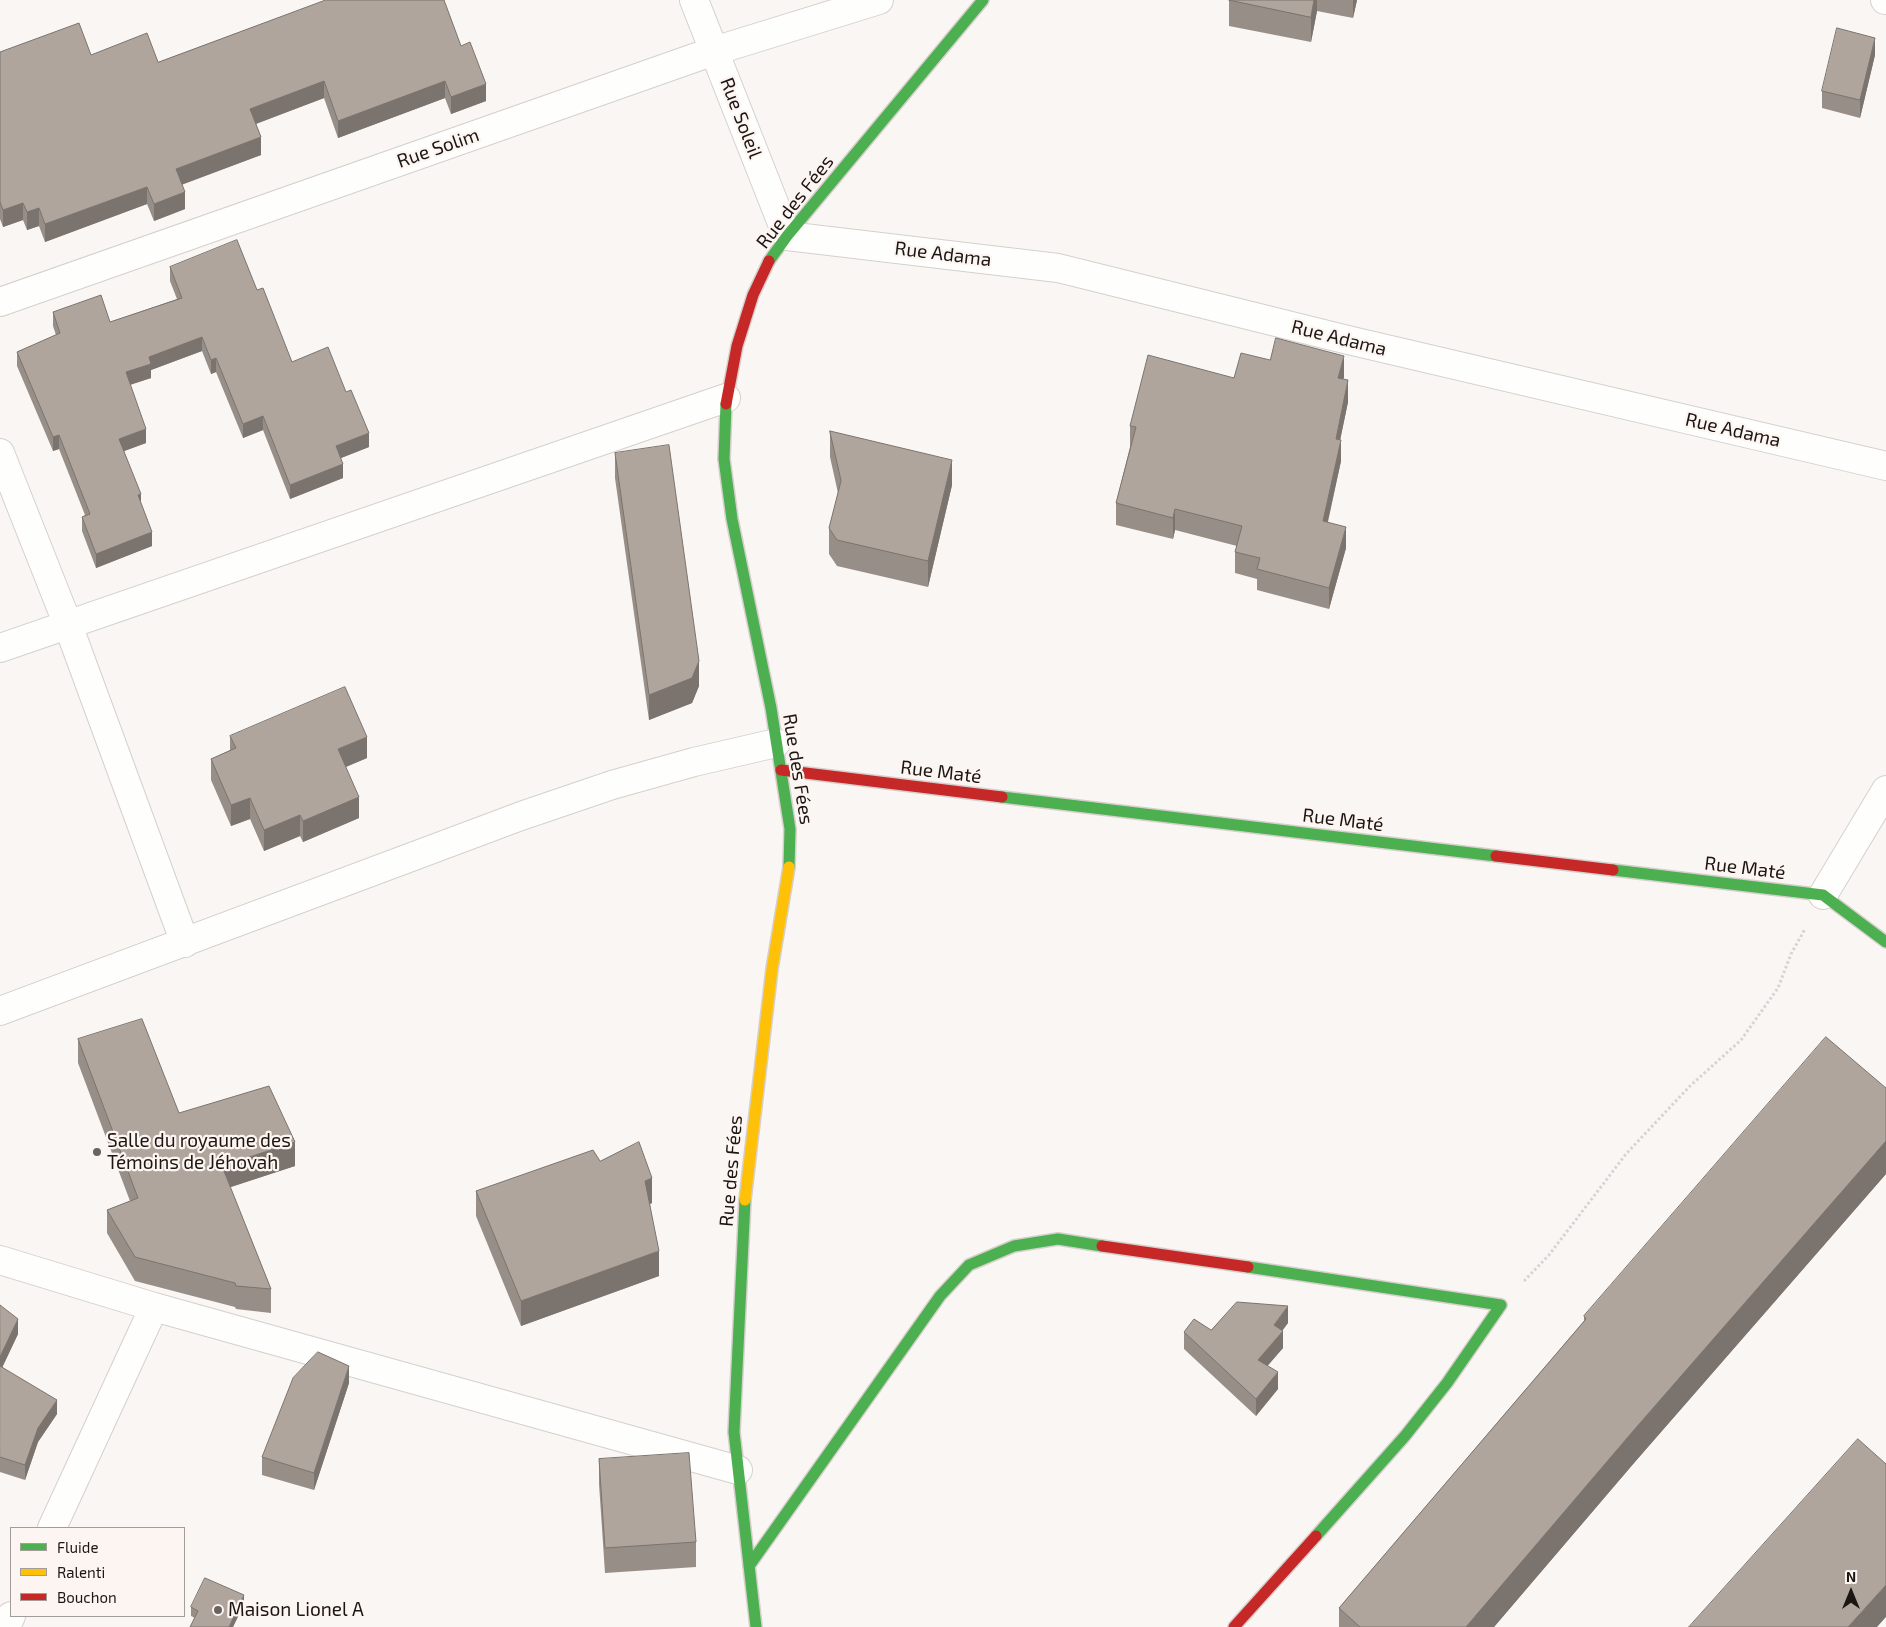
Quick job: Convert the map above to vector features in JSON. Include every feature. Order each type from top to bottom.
[{"type":"street","name":"Rue Soleil","points":[[694,0],[787,236]]},
{"type":"street","name":"Rue Solim","points":[[0,302],[714,51],[878,0]]},
{"type":"street","name":"Rue des Fées","points":[[756,1627],[734,1432],[745,1191],[772,968],[790,859],[790,829],[771,708],[732,519],[724,459],[726,398],[737,346],[753,295],[769,262],[787,236],[984,0]]},
{"type":"street","name":"Rue Adama","points":[[787,236],[1058,268],[1348,340],[1886,466]]},
{"type":"street","points":[[0,648],[726,398]]},
{"type":"street","points":[[0,453],[68,625],[185,943]]},
{"type":"street","points":[[0,1011],[521,816],[612,785],[694,762],[776,743]]},
{"type":"street","name":"Rue Maté","points":[[781,770],[1822,895],[1886,942]]},
{"type":"street","points":[[1822,895],[1886,790]]},
{"type":"street","points":[[749,1566],[940,1296],[969,1265],[1014,1246],[1058,1239],[1501,1306],[1447,1383],[1405,1436],[1234,1627]]},
{"type":"street","points":[[0,1260],[154,1308],[738,1470]]},
{"type":"street","points":[[52,1527],[154,1308]]},
{"type":"path","points":[[1501,1306],[1549,1255],[1626,1154],[1690,1086],[1741,1040],[1778,988],[1792,954],[1822,895]]},
{"type":"building","points":[[326,0],[444,0],[461,46],[470,42],[486,84],[451,97],[445,81],[338,121],[324,81],[250,109],[261,137],[176,169],[185,192],[154,204],[147,187],[45,224],[39,208],[27,212],[23,203],[3,210],[0,202],[0,52],[79,23],[91,55],[147,33],[158,62]]},
{"type":"building","points":[[1229,0],[1314,0],[1311,17]]},
{"type":"building","points":[[1837,28],[1875,38],[1860,100],[1822,91]]},
{"type":"building","points":[[237,240],[257,290],[263,288],[292,362],[328,347],[346,392],[351,390],[369,433],[336,446],[343,464],[290,485],[263,416],[243,424],[216,358],[211,360],[202,337],[149,357],[151,364],[126,372],[146,429],[119,439],[141,494],[138,495],[152,532],[96,554],[82,517],[90,514],[59,435],[53,437],[17,352],[60,333],[53,312],[101,295],[110,322],[182,298],[170,267]]},
{"type":"building","points":[[1276,338],[1344,356],[1338,378],[1348,380],[1336,439],[1341,440],[1323,521],[1346,527],[1329,588],[1257,569],[1260,558],[1235,552],[1242,526],[1175,509],[1173,518],[1116,503],[1136,427],[1130,426],[1148,355],[1234,378],[1241,353],[1270,360]]},
{"type":"building","points":[[830,431],[952,460],[928,561],[837,540],[829,528],[841,481]]},
{"type":"building","points":[[669,445],[699,661],[692,678],[649,695],[615,453]]},
{"type":"building","points":[[345,687],[367,737],[338,749],[359,797],[303,821],[300,815],[264,830],[250,798],[231,805],[211,759],[236,748],[230,736]]},
{"type":"building","points":[[142,1019],[179,1113],[269,1086],[295,1142],[222,1166],[271,1289],[236,1286],[235,1283],[135,1257],[107,1210],[138,1198],[78,1039]]},
{"type":"building","points":[[1826,1037],[1886,1088],[1886,1141],[1634,1430],[1466,1627],[1360,1627],[1339,1608],[1586,1319],[1584,1316]]},
{"type":"building","points":[[639,1142],[652,1178],[645,1181],[659,1251],[521,1301],[476,1191],[593,1150],[600,1161]]},
{"type":"building","points":[[1237,1302],[1288,1306],[1274,1325],[1283,1331],[1258,1360],[1278,1372],[1256,1399],[1184,1332],[1194,1319],[1211,1330]]},
{"type":"building","points":[[0,1305],[18,1319],[0,1357]]},
{"type":"building","points":[[318,1352],[349,1366],[314,1473],[262,1457],[293,1378]]},
{"type":"building","points":[[0,1366],[57,1400],[38,1428],[25,1465],[0,1457]]},
{"type":"building","points":[[1858,1439],[1886,1464],[1886,1585],[1848,1627],[1689,1627]]},
{"type":"building","points":[[689,1453],[696,1542],[605,1548],[599,1459]]},
{"type":"building","name":"Maison Lionel A","points":[[205,1578],[244,1595],[229,1627],[190,1627],[198,1611],[191,1607]]},
{"type":"traffic: fast","points":[[769,261],[787,236],[983,0]]},
{"type":"traffic: fast","points":[[726,404],[724,459],[732,519],[771,708],[790,829],[789,867]]},
{"type":"traffic: fast","points":[[1002,797],[1496,856]]},
{"type":"traffic: fast","points":[[1613,870],[1823,895],[1886,942]]},
{"type":"traffic: fast","points":[[745,1200],[734,1432],[756,1627]]},
{"type":"traffic: fast","points":[[749,1566],[940,1296],[969,1265],[1014,1246],[1058,1239],[1102,1246]]},
{"type":"traffic: fast","points":[[1248,1267],[1501,1305],[1447,1383],[1405,1436],[1316,1536]]},
{"type":"traffic: slow","points":[[745,1200],[772,969],[789,867]]},
{"type":"traffic: jam","points":[[726,404],[737,346],[753,295],[769,261]]},
{"type":"traffic: jam","points":[[781,770],[1002,797]]},
{"type":"traffic: jam","points":[[1496,856],[1613,870]]},
{"type":"traffic: jam","points":[[1102,1246],[1248,1267]]},
{"type":"traffic: jam","points":[[1234,1627],[1316,1536]]},
{"type":"place","name":"Salle du royaume des Témoins de Jéhovah","points":[[97,1152]]},
{"type":"place","name":"Maison Lionel A","points":[[218,1610]]}]
